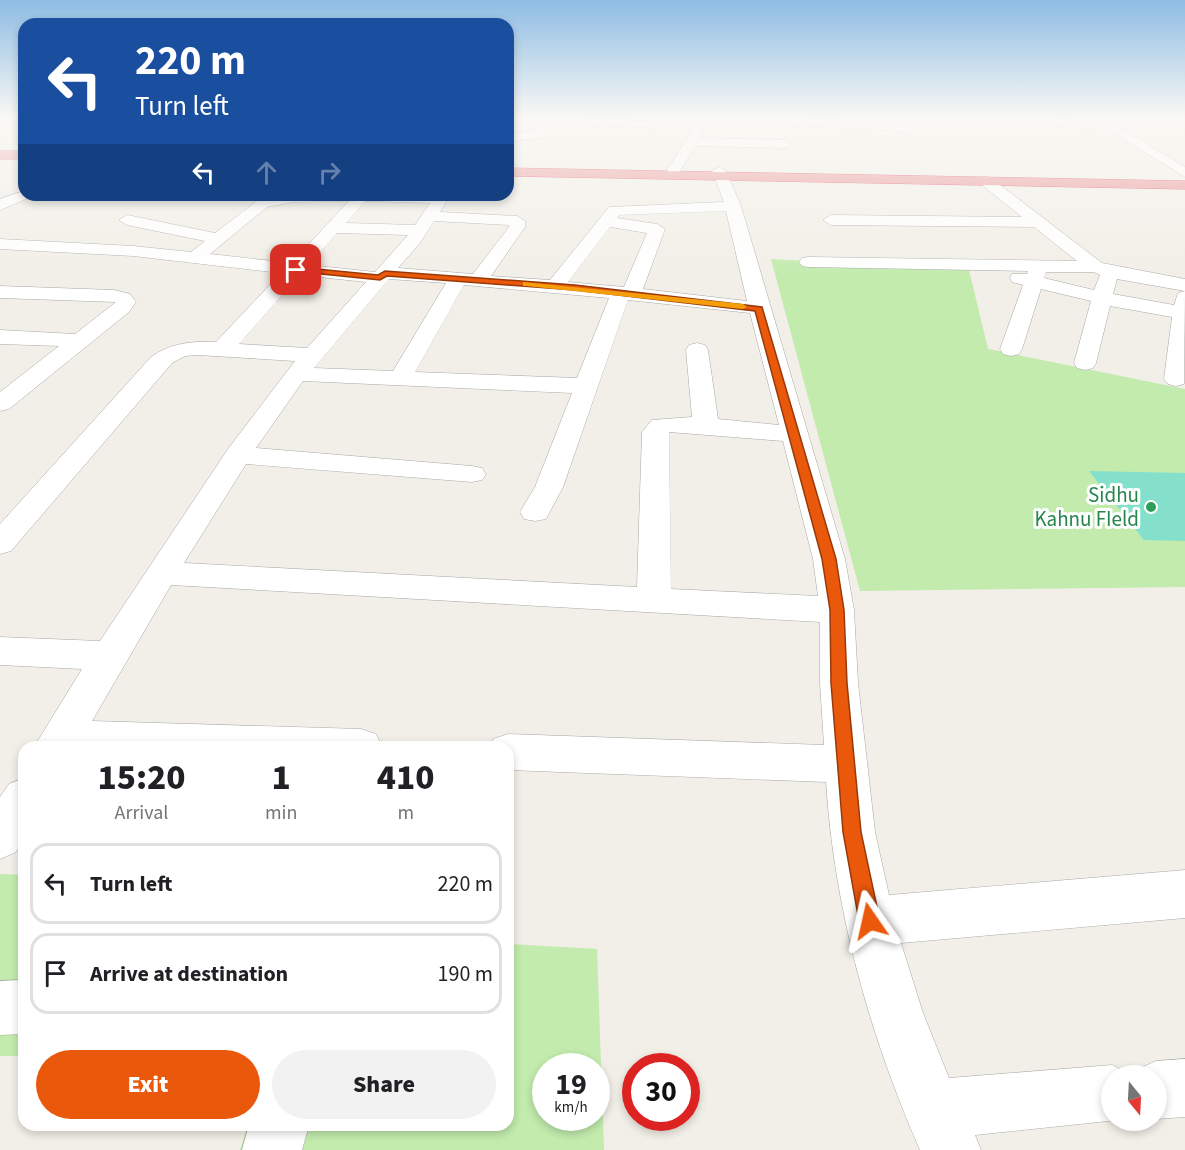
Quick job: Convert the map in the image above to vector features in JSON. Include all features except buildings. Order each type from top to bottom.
[{"type":"highway","points":[[677,171],[724,184],[986,181],[1185,185]]},
{"type":"highway","points":[[514,173],[648,191],[724,184],[1185,175]]},
{"type":"street","points":[[986,181],[1066,244],[1103,269]]},
{"type":"street","points":[[555,286],[615,210],[648,191],[724,184],[829,559],[837,610],[839,683],[852,832],[870,921],[896,1013],[942,1129],[1101,1096]]},
{"type":"street","points":[[193,259],[266,201]]},
{"type":"street","points":[[221,350],[334,228],[364,201]]},
{"type":"street","points":[[388,201],[434,210],[517,221],[517,227],[468,280],[400,378]]},
{"type":"street","points":[[334,228],[434,210]]},
{"type":"street","points":[[59,741],[161,573],[238,455],[304,364],[382,276],[434,210]]},
{"type":"street","points":[[127,220],[219,239]]},
{"type":"street","points":[[831,220],[1040,222]]},
{"type":"street","points":[[535,512],[549,487],[587,386],[626,293],[657,229],[646,225],[604,222]]},
{"type":"street","points":[[121,250],[162,227]]},
{"type":"street","points":[[0,244],[121,250],[296,270],[555,286],[759,308]]},
{"type":"street","points":[[1042,244],[1066,244]]},
{"type":"street","points":[[808,262],[981,265],[1036,275],[1102,298],[1184,305],[1176,379]]},
{"type":"street","points":[[1085,363],[1102,298],[1103,269]]},
{"type":"street","points":[[1036,275],[1103,269],[1185,285]]},
{"type":"street","points":[[1011,349],[1036,275]]},
{"type":"street","points":[[0,292],[123,298],[126,302],[122,308],[0,404]]},
{"type":"street","points":[[0,337],[81,341]]},
{"type":"street","points":[[0,544],[159,362],[169,354],[184,348],[221,350],[400,378],[587,386]]},
{"type":"street","points":[[697,350],[706,426]]},
{"type":"street","points":[[9,372],[38,374]]},
{"type":"street","points":[[654,600],[656,432],[661,425],[682,424],[795,434]]},
{"type":"street","points":[[238,455],[472,474]]},
{"type":"street","points":[[161,573],[837,610]]},
{"type":"street","points":[[0,651],[110,656]]},
{"type":"street","points":[[514,752],[846,764]]},
{"type":"street","points":[[0,837],[18,808]]},
{"type":"street","points":[[870,921],[1185,894]]},
{"type":"street","points":[[0,1008],[18,1007]]},
{"type":"street","points":[[1167,1089],[1185,1088]]},
{"type":"street","points":[[272,1150],[277,1131]]},
{"type":"green space","name":"Sidhu Kahnu FIeld","points":[[771,259],[969,270],[988,349],[1185,389],[1185,587],[860,591]]},
{"type":"green space","name":"Sidhu Kahnu FIeld","points":[[1089,471],[1185,473],[1185,541],[1144,540]]},
{"type":"green space","points":[[0,874],[18,875],[18,1056],[0,1056]]},
{"type":"green space","points":[[514,944],[597,949],[601,1053],[532,1053],[532,1131],[603,1131],[604,1150],[240,1150],[246,1131],[514,1131]]},
{"type":"slow traffic","points":[[526,284],[743,307]]},
{"type":"place","name":"Sidhu Kahnu FIeld","points":[[1151,507]]},
{"type":"route","points":[[296,270],[380,278],[385,273],[575,288],[759,308],[829,559],[837,610],[839,683],[852,832],[870,921]]}]
